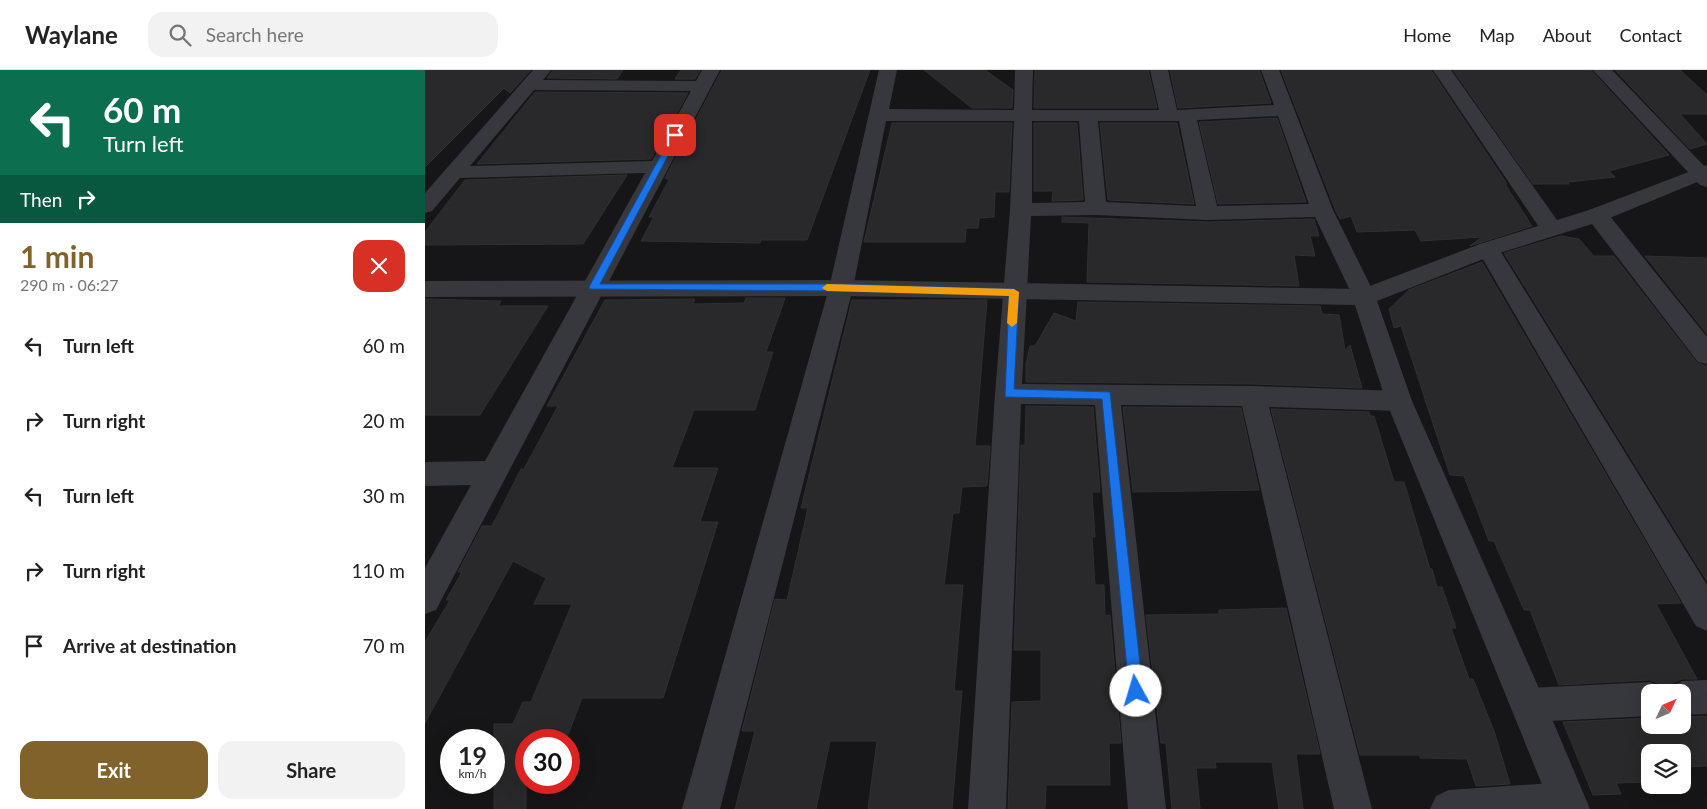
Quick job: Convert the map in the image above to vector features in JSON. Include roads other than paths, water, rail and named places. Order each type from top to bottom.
[{"type":"street","points":[[425,206],[542,70]]},
{"type":"street","points":[[701,809],[841,288],[888,70]]},
{"type":"street","points":[[987,809],[1014,292],[1021,210],[1023,70]]},
{"type":"street","points":[[1159,70],[1178,116],[1207,213]]},
{"type":"street","points":[[1270,70],[1323,210],[1364,297],[1399,401],[1529,705],[1569,805],[1449,809]]},
{"type":"street","points":[[1442,70],[1551,228]]},
{"type":"street","points":[[425,289],[594,287],[841,288],[1364,297],[1488,249],[1597,215],[1704,175],[1602,70]]},
{"type":"street","points":[[529,85],[707,78]]},
{"type":"street","points":[[425,599],[657,167],[707,78]]},
{"type":"street","points":[[877,115],[1023,117],[1178,116],[1285,110]]},
{"type":"street","points":[[1088,117],[1096,208]]},
{"type":"street","points":[[455,172],[657,167]]},
{"type":"street","points":[[1021,210],[1096,208],[1207,213],[1323,210]]},
{"type":"street","points":[[1597,215],[1704,347]]},
{"type":"street","points":[[1488,249],[1707,615]]},
{"type":"street","points":[[1009,394],[1253,396],[1399,401]]},
{"type":"street","points":[[1107,395],[1147,809]]},
{"type":"street","points":[[1253,396],[1353,809]]},
{"type":"street","points":[[425,474],[493,473]]},
{"type":"street","points":[[1691,698],[1707,697]]},
{"type":"street","points":[[1529,705],[1641,699]]}]
